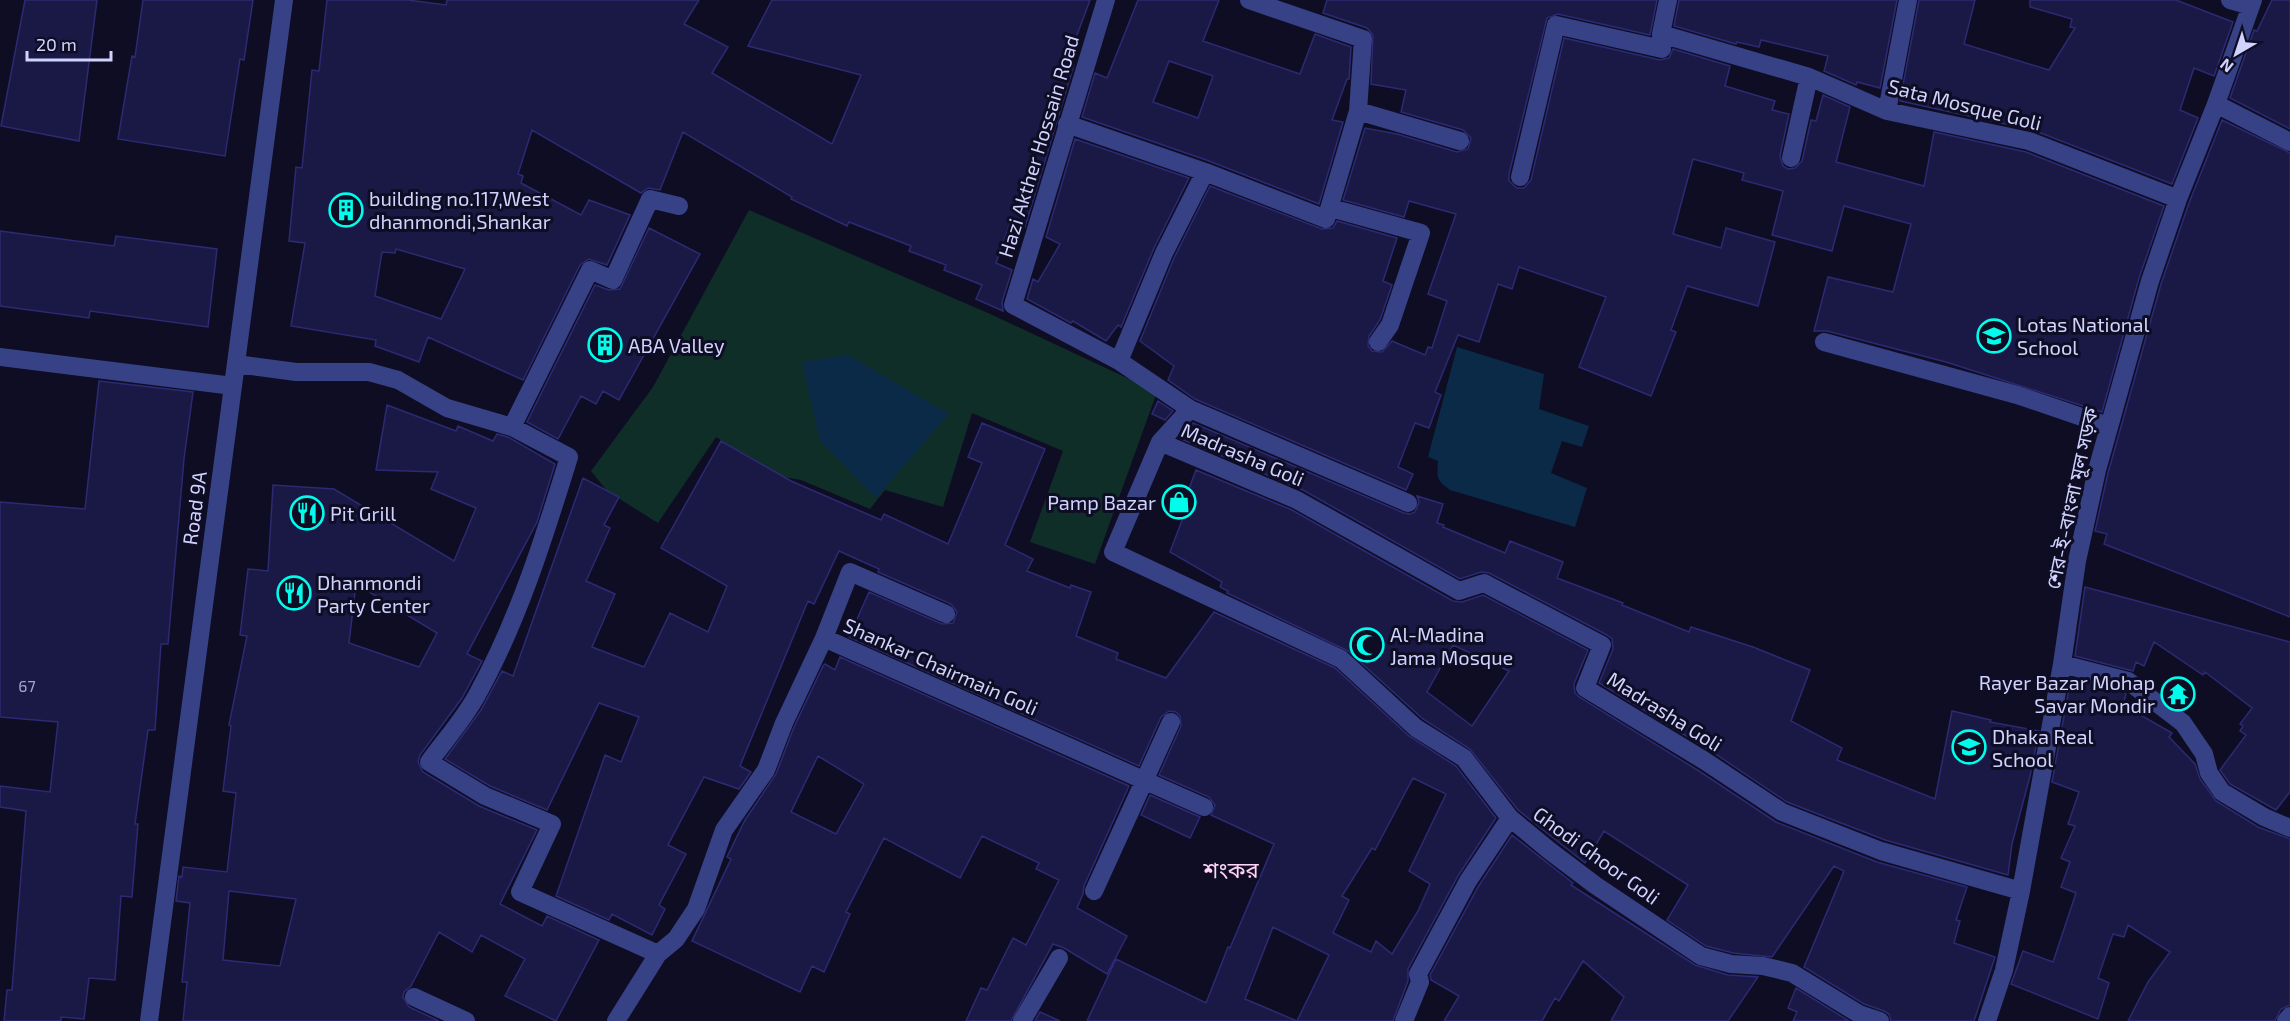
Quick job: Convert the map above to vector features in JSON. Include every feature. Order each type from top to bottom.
[{"type":"street","name":"Road 9A","points":[[149,1021],[284,0]]},
{"type":"street","name":"Hazi Akther Hossain Road","points":[[1013,305],[1106,0]]},
{"type":"street","points":[[1067,124],[1205,171],[1326,219],[1358,111],[1363,39],[1249,0]]},
{"type":"street","points":[[1520,177],[1556,25],[1662,49],[1661,34],[1668,0]]},
{"type":"street","points":[[1887,111],[1908,0]]},
{"type":"street","points":[[2230,0],[2252,3]]},
{"type":"street","name":"শের-ই-বাংলা মূল সড়ক","points":[[1987,1021],[2004,970],[2021,891],[2078,561],[2108,426],[2150,281],[2178,199],[2217,104],[2252,3]]},
{"type":"street","name":"Sata Mosque Goli","points":[[1661,34],[1809,77],[1887,111],[2029,141],[2178,199]]},
{"type":"street","points":[[1791,158],[1809,77]]},
{"type":"street","points":[[2217,104],[2290,142]]},
{"type":"street","points":[[1358,111],[1460,141]]},
{"type":"street","points":[[1119,361],[1164,253],[1205,171]]},
{"type":"street","points":[[512,426],[590,270],[613,280],[650,199],[679,206]]},
{"type":"street","points":[[1331,208],[1421,233],[1390,326],[1378,342]]},
{"type":"street","name":"Madrasha Goli","points":[[1013,305],[1119,361],[1190,409],[1408,503]]},
{"type":"street","points":[[1824,342],[2017,395],[2108,426]]},
{"type":"street","points":[[0,357],[233,386]]},
{"type":"street","points":[[236,364],[296,372],[369,372],[398,380],[447,408],[512,426],[569,457],[512,622],[477,697],[429,762],[484,796],[552,824],[520,892],[658,954]]},
{"type":"street","points":[[1160,442],[1190,409]]},
{"type":"street","name":"Madrasha Goli","points":[[1160,442],[1297,500],[1458,591],[1484,583],[1602,645],[1585,688],[1782,812],[1881,851],[2021,891]]},
{"type":"street","name":"Ghodi Ghoor Goli","points":[[1160,442],[1113,552],[1341,659],[1416,728],[1464,758],[1510,818],[1595,885],[1701,956],[1731,964],[1763,966],[1792,973],[1859,1014],[1880,1021]]},
{"type":"street","points":[[824,638],[850,573],[946,614]]},
{"type":"street","name":"Shankar Chairmain Goli","points":[[616,1021],[658,954],[676,939],[696,909],[724,830],[765,770],[784,723],[824,638],[1204,807]]},
{"type":"street","points":[[2062,664],[2128,681],[2183,723],[2204,754],[2209,773],[2222,792],[2264,817],[2290,828]]},
{"type":"street","points":[[1094,891],[1171,722]]},
{"type":"street","points":[[1404,1021],[1420,982],[1418,974],[1468,881],[1510,818]]},
{"type":"street","points":[[1022,1021],[1059,958]]},
{"type":"street","points":[[414,997],[466,1021]]},
{"type":"street","points":[[2286,1021],[2290,1016]]},
{"type":"green space","points":[[749,210],[988,313],[1157,392],[1095,564],[1030,542],[1063,451],[972,413],[943,507],[885,490],[870,509],[801,480],[777,476],[716,437],[658,523],[607,491],[591,471],[653,387]]},
{"type":"water","points":[[1457,347],[1544,374],[1539,409],[1589,426],[1582,447],[1562,441],[1551,473],[1587,488],[1575,527],[1450,490],[1440,481],[1438,461],[1428,457]]},
{"type":"water","points":[[848,355],[949,414],[876,498],[820,441],[802,362]]},
{"type":"building","points":[[25,0],[97,0],[79,141],[1,126]]},
{"type":"building","points":[[143,0],[253,0],[244,60],[240,59],[225,156],[118,139],[132,56],[135,57]]},
{"type":"building","points":[[327,0],[408,0],[446,5],[447,0],[699,0],[684,24],[728,47],[712,73],[832,144],[861,75],[748,46],[772,0],[1090,0],[1067,62],[1074,65],[1025,227],[1011,220],[996,263],[1012,270],[1002,302],[1003,311],[976,299],[982,285],[944,270],[946,265],[909,251],[911,246],[849,222],[847,226],[791,199],[792,197],[683,132],[660,190],[648,188],[641,193],[532,130],[518,174],[523,176],[521,183],[581,215],[589,200],[630,215],[607,265],[589,259],[580,265],[523,380],[428,337],[419,362],[375,346],[376,340],[291,326],[305,243],[289,241],[296,167],[302,168],[312,70],[319,71]],"holes":[[[396,249],[465,269],[441,319],[375,296],[382,252],[395,253]]]},
{"type":"building","points":[[1138,0],[1219,0],[1203,41],[1300,74],[1315,34],[1351,47],[1349,79],[1347,79],[1332,120],[1343,122],[1319,204],[1209,161],[1082,117],[1095,73],[1107,78]],"holes":[[[1169,61],[1213,76],[1198,118],[1153,102]]]},
{"type":"building","points":[[1327,0],[1657,0],[1650,35],[1558,14],[1547,18],[1509,174],[1509,181],[1517,188],[1524,188],[1531,180],[1564,38],[1660,60],[1669,58],[1673,49],[1730,66],[1725,86],[1775,101],[1772,110],[1789,114],[1780,156],[1783,166],[1788,169],[1795,168],[1802,161],[1811,120],[1816,121],[1823,95],[1850,107],[1836,162],[1924,186],[1934,132],[2026,152],[2164,206],[2139,278],[2102,412],[1946,362],[1827,331],[1814,331],[1828,277],[1893,292],[1911,224],[1844,206],[1832,251],[1772,235],[1783,191],[1742,180],[1744,173],[1693,159],[1673,234],[1721,248],[1726,228],[1775,242],[1758,306],[1687,286],[1671,330],[1676,332],[1651,396],[1579,367],[1606,297],[1519,267],[1512,289],[1498,284],[1479,342],[1458,335],[1435,392],[1441,395],[1429,428],[1415,423],[1398,467],[1413,474],[1406,490],[1195,399],[1168,380],[1174,366],[1140,341],[1174,258],[1210,186],[1322,229],[1333,228],[1337,221],[1397,238],[1383,281],[1392,285],[1380,320],[1369,336],[1368,346],[1372,351],[1382,352],[1392,341],[1425,355],[1428,347],[1432,348],[1447,301],[1428,294],[1456,214],[1409,201],[1404,217],[1343,200],[1365,128],[1397,134],[1457,152],[1468,149],[1471,138],[1463,130],[1401,112],[1406,90],[1371,84],[1373,35],[1367,28],[1323,13]]},
{"type":"building","points":[[1679,0],[1897,0],[1880,88],[1857,82],[1856,85],[1824,71],[1828,56],[1761,40],[1759,47],[1737,42],[1736,44],[1674,26]]},
{"type":"building","points":[[1919,0],[1975,0],[1964,44],[2049,70],[2075,28],[2070,27],[2072,19],[2030,7],[2030,0],[2176,0],[2233,22],[2214,76],[2194,68],[2180,110],[2198,118],[2172,184],[2033,130],[1900,101]]},
{"type":"building","points":[[2272,0],[2290,0],[2290,129],[2230,98],[2254,30],[2257,31]]},
{"type":"building","points":[[2222,120],[2290,153],[2290,617],[2104,544],[2107,534],[2095,531],[2108,473],[2161,284],[2189,203]]},
{"type":"building","points":[[1075,139],[1189,178],[1154,248],[1121,327],[1118,325],[1106,341],[1073,321],[1071,323],[1027,299],[1033,279],[1038,282],[1060,244],[1046,237]]},
{"type":"building","points":[[649,228],[700,254],[619,400],[603,391],[596,404],[581,396],[558,439],[527,422],[595,285],[609,290],[620,289]]},
{"type":"building","points":[[0,231],[114,246],[116,236],[217,249],[208,327],[90,311],[89,318],[0,306]]},
{"type":"building","points":[[99,381],[193,392],[184,459],[168,644],[161,644],[155,730],[148,730],[135,824],[138,824],[132,897],[121,896],[115,980],[89,978],[84,1019],[61,1017],[61,1021],[4,1021],[7,990],[12,990],[26,811],[0,807],[0,786],[50,792],[58,722],[0,717],[0,502],[85,509]]},
{"type":"building","points":[[1158,401],[1173,411],[1165,420],[1152,414]]},
{"type":"building","points":[[387,405],[456,431],[458,426],[493,441],[497,434],[508,437],[555,464],[537,522],[467,654],[482,661],[462,698],[420,755],[418,762],[423,772],[479,806],[537,830],[500,904],[542,926],[547,916],[599,940],[556,1021],[505,996],[525,959],[481,935],[472,952],[439,932],[403,997],[409,1007],[439,1021],[183,1021],[187,982],[182,982],[190,903],[176,901],[179,876],[182,877],[183,867],[227,872],[236,793],[223,791],[231,726],[229,725],[247,636],[240,635],[248,569],[268,571],[273,485],[334,489],[454,561],[476,508],[431,489],[438,472],[376,470]],"holes":[[[356,584],[437,633],[419,667],[349,643]],[[229,891],[296,899],[280,966],[223,960]]]},
{"type":"building","points":[[982,423],[1045,449],[1005,545],[1033,559],[1027,571],[1070,588],[1071,585],[1091,592],[1076,636],[1118,653],[1116,659],[1166,678],[1214,612],[1335,668],[1409,736],[1456,766],[1496,818],[1458,876],[1408,969],[1408,981],[1393,1021],[1297,1021],[1087,1021],[1116,959],[1206,1003],[1274,844],[1211,815],[1215,805],[1209,797],[1159,775],[1181,726],[1180,716],[1176,712],[1169,711],[1161,717],[1139,766],[849,637],[869,592],[942,624],[953,623],[957,612],[951,604],[878,572],[879,569],[839,551],[814,604],[808,601],[740,766],[751,772],[739,789],[704,777],[668,845],[686,854],[659,905],[665,909],[652,935],[612,914],[609,920],[556,896],[605,755],[621,762],[639,717],[599,703],[547,810],[490,786],[445,759],[481,710],[502,671],[513,676],[583,478],[619,497],[604,525],[610,528],[586,581],[615,594],[592,647],[644,667],[670,613],[708,632],[727,586],[661,548],[721,441],[791,481],[881,520],[884,514],[948,544],[982,463],[968,457]],"holes":[[[1413,778],[1446,794],[1409,871],[1430,884],[1418,911],[1392,954],[1376,941],[1371,952],[1333,933],[1349,900],[1342,896],[1372,848],[1375,850]],[[1273,927],[1329,955],[1297,1021],[1245,999]]]},
{"type":"building","points":[[1193,423],[1404,513],[1415,512],[1419,502],[1417,496],[1443,504],[1437,523],[1444,525],[1443,527],[1505,553],[1510,541],[1563,562],[1557,578],[1623,603],[1622,605],[1689,632],[1691,627],[1753,647],[1810,670],[1791,721],[1842,748],[1837,760],[1935,799],[1952,711],[1991,720],[1990,722],[2039,731],[2012,844],[2008,875],[1885,840],[1787,802],[1711,751],[1599,683],[1613,649],[1612,639],[1607,635],[1489,573],[1481,572],[1460,579],[1303,490],[1181,439]]},
{"type":"building","points":[[1196,470],[1292,510],[1453,601],[1462,602],[1483,595],[1588,650],[1574,684],[1575,693],[1579,697],[1699,771],[1776,822],[1877,862],[1967,887],[1956,920],[1960,921],[1954,943],[1995,957],[1974,1021],[1891,1021],[1889,1014],[1864,1004],[1804,967],[1844,871],[1834,866],[1772,957],[1733,953],[1706,946],[1667,920],[1688,885],[1604,831],[1585,863],[1518,810],[1470,749],[1423,719],[1348,651],[1227,593],[1228,591],[1220,587],[1222,582],[1170,552],[1187,507],[1183,505]],"holes":[[[1453,645],[1509,671],[1472,726],[1427,692]]]},
{"type":"building","points":[[2085,587],[2290,642],[2290,792],[2276,810],[2230,784],[2220,770],[2246,735],[2240,731],[2243,726],[2240,724],[2252,708],[2205,672],[2203,675],[2154,642],[2144,666],[2136,662],[2133,671],[2075,656]]},
{"type":"building","points":[[840,657],[1129,786],[1084,886],[1077,908],[1127,936],[1107,974],[1064,948],[1053,944],[1011,1021],[966,1021],[981,988],[987,990],[1013,938],[1026,945],[1059,880],[1036,869],[1039,863],[982,836],[960,878],[884,838],[846,912],[850,914],[824,972],[812,966],[800,992],[692,941],[731,859],[727,857],[745,820],[776,774],[794,727],[823,666],[825,664],[835,670]],"holes":[[[818,756],[864,784],[836,834],[791,812]]]},
{"type":"building","points":[[2071,678],[2123,691],[2126,694],[2123,705],[2172,733],[2169,737],[2195,764],[2200,779],[2216,801],[2258,827],[2290,839],[2290,1005],[2281,1009],[2275,1021],[2128,1021],[2148,982],[2170,952],[2128,925],[2124,937],[2113,934],[2098,978],[2109,983],[2098,1019],[2011,984],[2023,951],[2053,962],[2076,893],[2061,887],[2070,862],[2061,858],[2075,826],[2068,824],[2079,792],[2052,782]]},
{"type":"building","points":[[1150,795],[1200,817],[1190,838],[1141,815]]},
{"type":"building","points":[[1512,835],[1573,883],[1571,885],[1695,965],[1728,975],[1758,977],[1728,1021],[1611,1021],[1624,997],[1583,961],[1559,1001],[1555,998],[1542,1021],[1444,1021],[1459,996],[1431,980],[1430,975],[1478,887]]},
{"type":"building","points":[[1796,988],[1849,1021],[1793,1021],[1797,1012],[1788,1008]]},
{"type":"building","points":[[1040,1012],[1060,1021],[1035,1021]]},
{"type":"place","name":"building no.117,West dhanmondi,Shankar","points":[[346,210]]},
{"type":"place","name":"Lotas National School","points":[[1994,336]]},
{"type":"place","name":"ABA Valley","points":[[605,345]]},
{"type":"place","name":"Pamp Bazar","points":[[1179,502]]},
{"type":"place","name":"Pit Grill","points":[[307,513]]},
{"type":"place","name":"Dhanmondi Party Center","points":[[294,593]]},
{"type":"place","name":"Al-Madina Jama Mosque","points":[[1367,645]]},
{"type":"place","name":"Rayer Bazar Mohap Savar Mondir","points":[[2178,694]]},
{"type":"place","name":"Dhaka Real School","points":[[1969,747]]},
{"type":"district","name":"শংকর","points":[[1231,869]]}]
